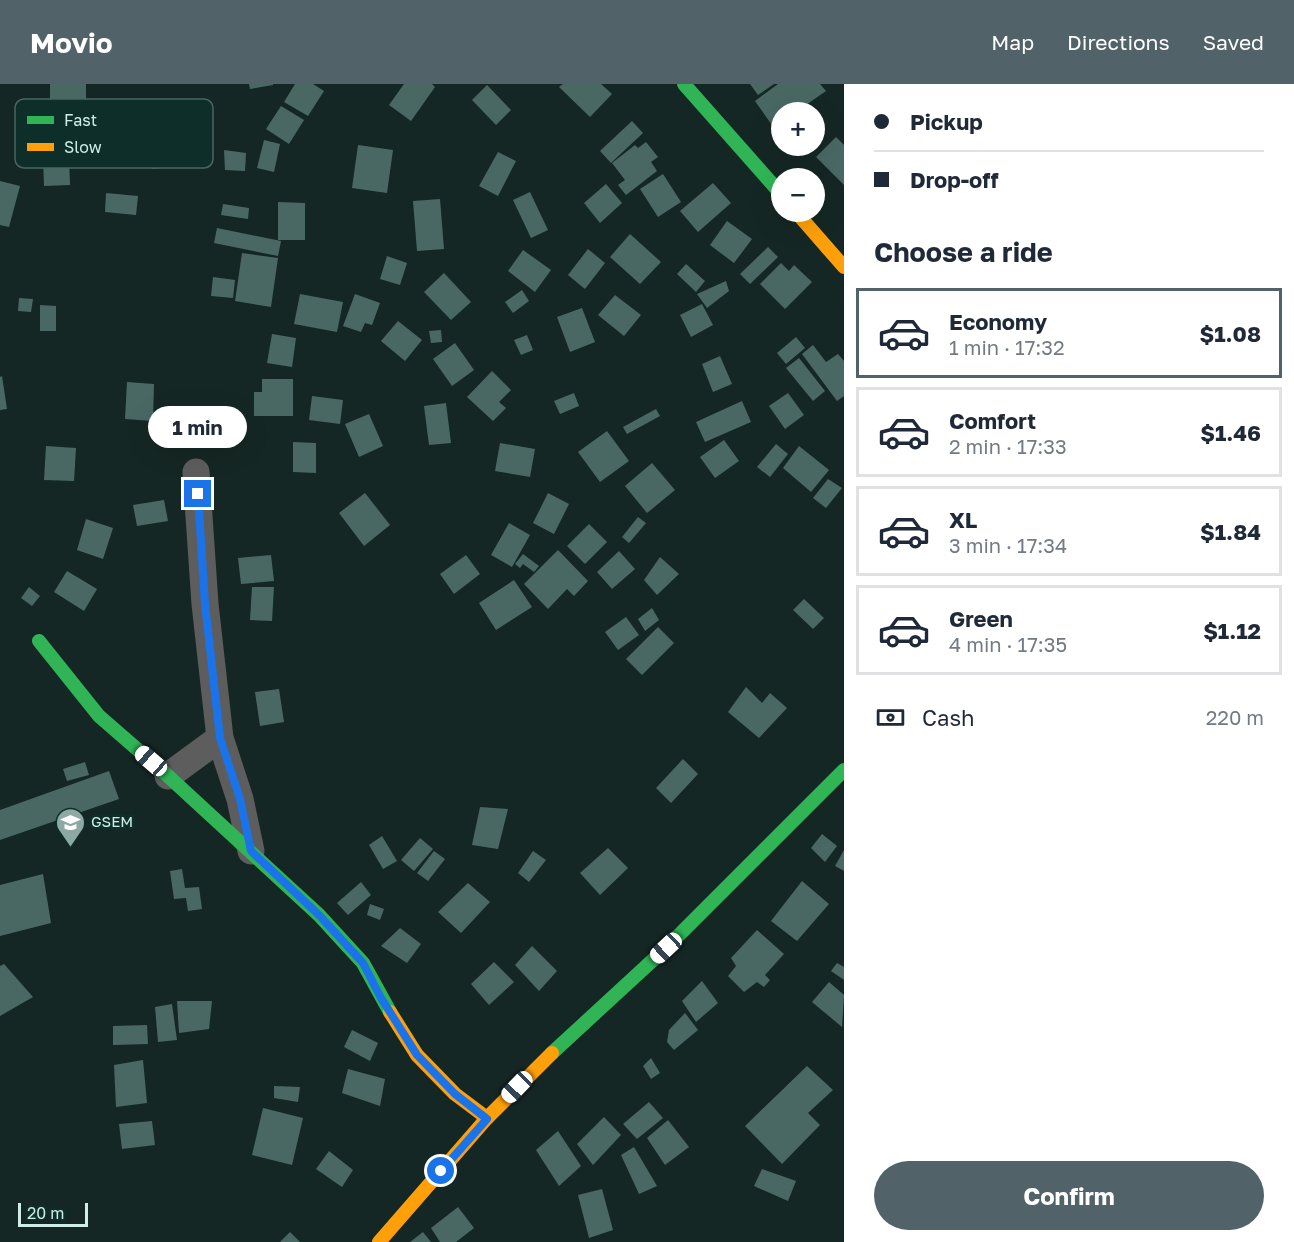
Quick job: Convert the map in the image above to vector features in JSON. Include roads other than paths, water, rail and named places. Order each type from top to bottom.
[{"type":"street","points":[[684,84],[771,183]]},
{"type":"street","points":[[805,222],[844,267]]},
{"type":"street","points":[[196,472],[205,604],[220,738],[240,799],[251,851]]},
{"type":"street","points":[[39,641],[99,716],[251,851],[319,915],[363,963],[381,998],[417,1055],[455,1094],[487,1119]]},
{"type":"street","points":[[168,776],[220,738]]},
{"type":"street","points":[[379,1242],[532,1071],[666,948],[844,770]]},
{"type":"place","name":"GSEM","points":[[70,848]]}]
